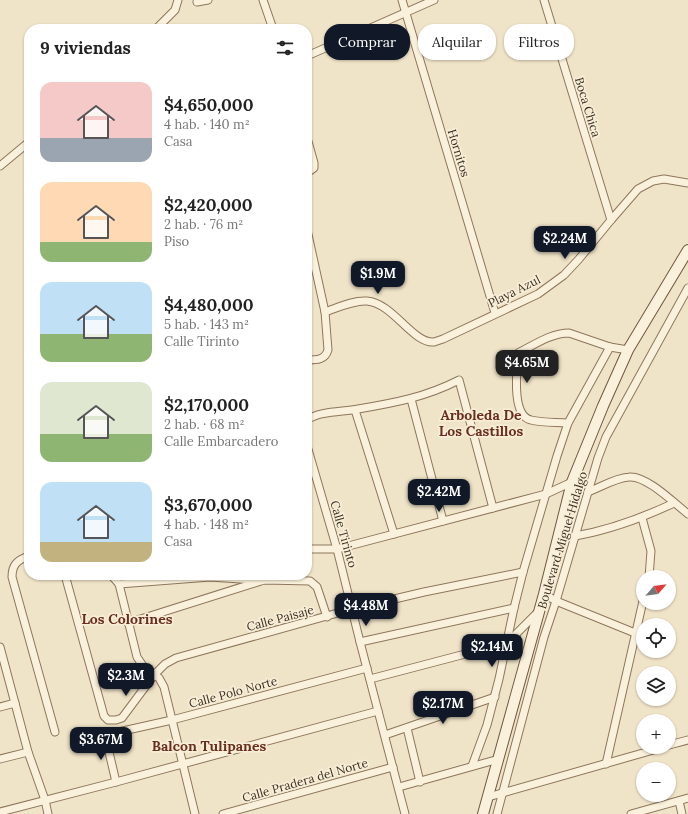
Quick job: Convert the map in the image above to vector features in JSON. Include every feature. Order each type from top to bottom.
[{"type":"main road","points":[[483,814],[540,610],[572,482],[628,350],[688,250]]},
{"type":"street","points":[[161,24],[175,10],[178,0]]},
{"type":"street","points":[[197,2],[208,0]]},
{"type":"street","points":[[263,0],[271,24]]},
{"type":"street","name":"Hornitos","points":[[402,0],[495,313]]},
{"type":"street","points":[[312,54],[434,0]]},
{"type":"street","name":"Boca Chica","points":[[544,0],[611,220]]},
{"type":"street","points":[[0,166],[24,146]]},
{"type":"street","points":[[312,156],[314,168],[312,170]]},
{"type":"street","name":"Playa Azul","points":[[325,312],[366,301],[388,309],[417,336],[433,342],[443,339],[495,313],[538,294],[550,286],[579,259],[638,189],[653,181],[664,179],[688,183]]},
{"type":"street","points":[[312,253],[325,312],[328,350],[323,358],[312,360]]},
{"type":"street","name":"Boulevard Miguel Hidalgo","points":[[497,814],[544,638],[598,458],[606,437],[688,288]]},
{"type":"street","points":[[568,423],[530,420],[524,417],[521,413],[517,402],[518,353],[562,333],[610,347],[628,350]]},
{"type":"street","points":[[472,766],[487,725],[523,572],[568,423],[610,347]]},
{"type":"street","points":[[312,417],[315,415],[355,410],[411,399],[459,380],[493,508]]},
{"type":"street","points":[[411,399],[443,521]]},
{"type":"street","points":[[355,410],[394,534]]},
{"type":"street","name":"Calle Tirinto","points":[[312,463],[337,549],[404,814]]},
{"type":"street","points":[[588,492],[621,478],[635,477],[642,479],[688,514]]},
{"type":"street","points":[[312,549],[337,549],[546,494],[572,482]]},
{"type":"street","points":[[575,536],[592,533],[642,518],[674,503]]},
{"type":"street","points":[[642,518],[651,550],[650,570]]},
{"type":"street","points":[[24,558],[14,564],[12,569],[12,577],[55,732]]},
{"type":"street","name":"Calle Paisaje","points":[[66,580],[104,716],[108,720],[116,720],[122,718],[152,678],[165,664],[176,658],[352,609],[424,592],[523,572]]},
{"type":"street","points":[[116,580],[119,584],[137,657],[152,678],[159,678],[164,687],[195,814]]},
{"type":"street","points":[[119,584],[171,580]]},
{"type":"street","points":[[128,623],[263,580],[310,580],[317,588],[327,617]]},
{"type":"street","points":[[544,594],[556,601],[635,633]]},
{"type":"street","points":[[360,642],[514,608]]},
{"type":"street","points":[[370,679],[507,643],[540,610]]},
{"type":"street","points":[[606,764],[641,610]]},
{"type":"street","points":[[1,652],[28,752],[45,800],[48,814]]},
{"type":"street","name":"Calle Polo Norte","points":[[116,782],[105,735],[172,720],[367,668]]},
{"type":"street","points":[[385,735],[494,697]]},
{"type":"street","points":[[0,707],[15,703]]},
{"type":"street","points":[[0,812],[378,711]]},
{"type":"street","points":[[407,728],[420,782]]},
{"type":"street","points":[[676,744],[688,740]]},
{"type":"street","points":[[0,759],[28,752]]},
{"type":"street","points":[[488,797],[640,754]]},
{"type":"street","points":[[398,788],[499,759]]},
{"type":"street","name":"Calle Pradera del Norte","points":[[223,814],[393,767]]},
{"type":"street","points":[[631,814],[688,798]]},
{"type":"street","points":[[679,801],[682,814]]},
{"type":"district","name":"Arboleda De Los Castillos","points":[[481,424]]},
{"type":"district","name":"Los Colorines","points":[[127,619]]},
{"type":"district","name":"Balcon Tulipanes","points":[[209,746]]}]
